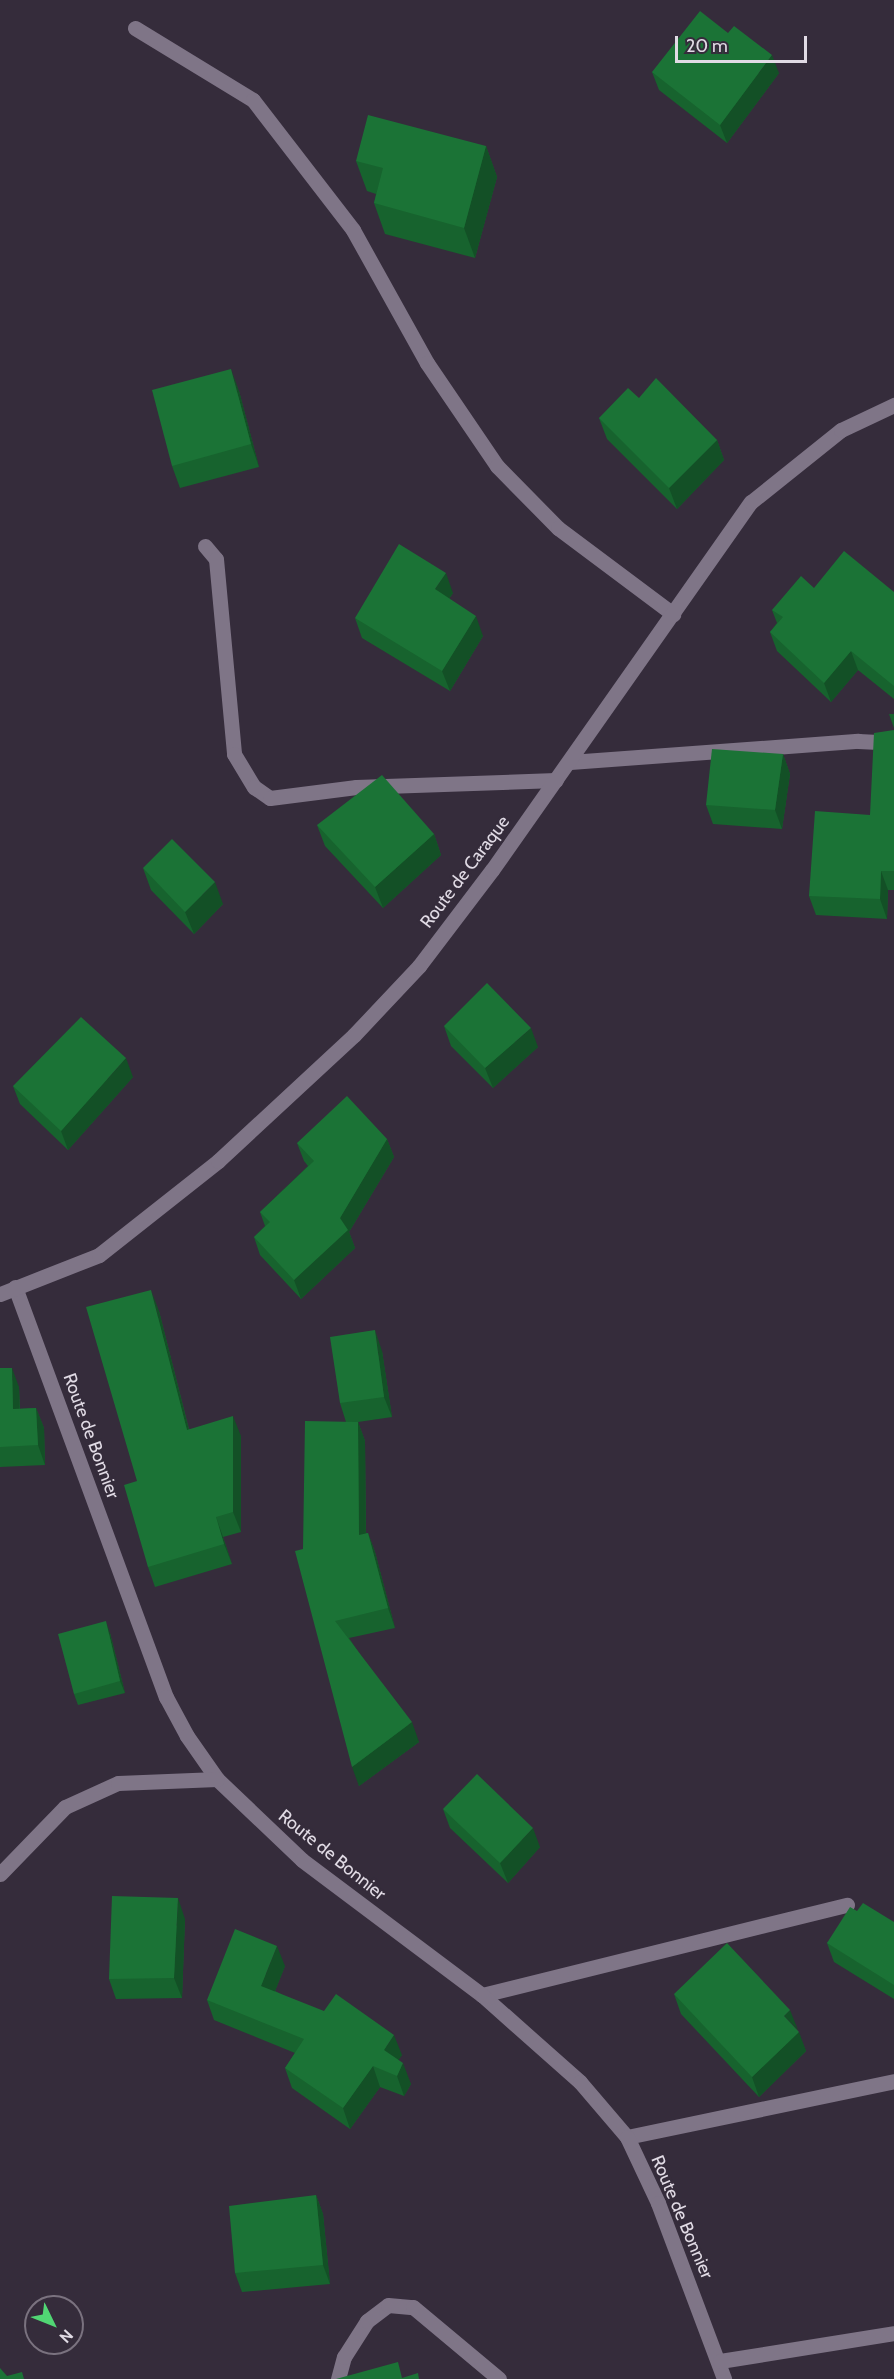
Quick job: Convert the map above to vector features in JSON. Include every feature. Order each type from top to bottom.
[{"type":"street","points":[[135,28],[253,100],[353,230],[427,363],[497,466],[558,528],[673,614]]},
{"type":"street","name":"Route de Caraque","points":[[0,1294],[99,1255],[162,1208],[354,1035],[419,966],[570,762],[751,502],[841,430],[894,405]]},
{"type":"street","points":[[205,546],[216,559],[234,754],[254,787],[270,798],[356,788],[556,780]]},
{"type":"street","points":[[570,762],[858,741],[894,743]]},
{"type":"street","name":"Route de Bonnier","points":[[15,1287],[166,1697],[217,1779],[302,1860],[482,1995],[580,2082],[627,2137],[720,2361],[724,2379]]},
{"type":"street","points":[[0,1874],[65,1807],[118,1783],[217,1779]]},
{"type":"street","points":[[482,1995],[847,1905]]},
{"type":"street","points":[[627,2137],[894,2081]]},
{"type":"street","points":[[338,2379],[344,2357],[367,2321],[388,2305],[412,2307],[499,2379]]},
{"type":"street","points":[[720,2361],[894,2333]]},
{"type":"building","points":[[700,11],[728,33],[734,26],[772,55],[720,125],[652,72]]},
{"type":"building","points":[[368,115],[486,146],[464,228],[374,203],[383,168],[356,161]]},
{"type":"building","points":[[231,369],[251,444],[172,466],[152,390]]},
{"type":"building","points":[[656,378],[717,440],[669,488],[599,418],[628,388],[639,398]]},
{"type":"building","points":[[399,544],[446,573],[435,589],[476,616],[442,671],[355,618]]},
{"type":"building","points":[[844,551],[894,592],[894,686],[851,651],[824,683],[770,632],[783,617],[772,610],[801,576],[814,588]]},
{"type":"building","points":[[894,730],[894,871],[881,871],[880,899],[809,896],[815,811],[870,815],[874,733]]},
{"type":"building","points":[[712,749],[783,754],[775,810],[706,805]]},
{"type":"building","points":[[382,775],[434,834],[375,887],[317,825]]},
{"type":"building","points":[[172,839],[215,882],[185,912],[143,868]]},
{"type":"building","points":[[487,983],[531,1028],[485,1068],[444,1026]]},
{"type":"building","points":[[81,1017],[126,1058],[61,1131],[13,1086]]},
{"type":"building","points":[[347,1096],[387,1139],[340,1218],[348,1230],[294,1280],[254,1237],[270,1222],[260,1212],[314,1161],[297,1143]]},
{"type":"building","points":[[151,1290],[187,1430],[233,1416],[233,1512],[216,1517],[224,1544],[148,1567],[124,1485],[137,1481],[86,1307]]},
{"type":"building","points":[[375,1330],[384,1397],[340,1403],[330,1337]]},
{"type":"building","points":[[0,1368],[12,1368],[13,1409],[36,1408],[38,1445],[0,1447]]},
{"type":"building","points":[[305,1421],[358,1422],[359,1535],[368,1533],[388,1608],[335,1621],[412,1722],[352,1767],[295,1551],[303,1549]]},
{"type":"building","points":[[106,1621],[120,1681],[74,1694],[58,1634]]},
{"type":"building","points":[[477,1774],[533,1828],[500,1863],[443,1809]]},
{"type":"building","points":[[112,1896],[178,1898],[174,1978],[109,1979]]},
{"type":"building","points":[[863,1903],[894,1922],[894,1985],[827,1943],[850,1907],[857,1911]]},
{"type":"building","points":[[235,1929],[277,1946],[261,1986],[324,2011],[336,1994],[394,2035],[384,2050],[403,2063],[397,2076],[373,2066],[343,2108],[285,2068],[304,2039],[207,2000]]},
{"type":"building","points":[[727,1943],[790,2010],[784,2016],[799,2032],[752,2077],[674,1994]]},
{"type":"building","points":[[316,2195],[323,2265],[235,2273],[229,2206]]},
{"type":"building","points":[[398,2362],[402,2378],[418,2373],[419,2379],[336,2379]]},
{"type":"building","points":[[0,2368],[7,2376],[22,2372],[24,2379],[0,2379]]}]
